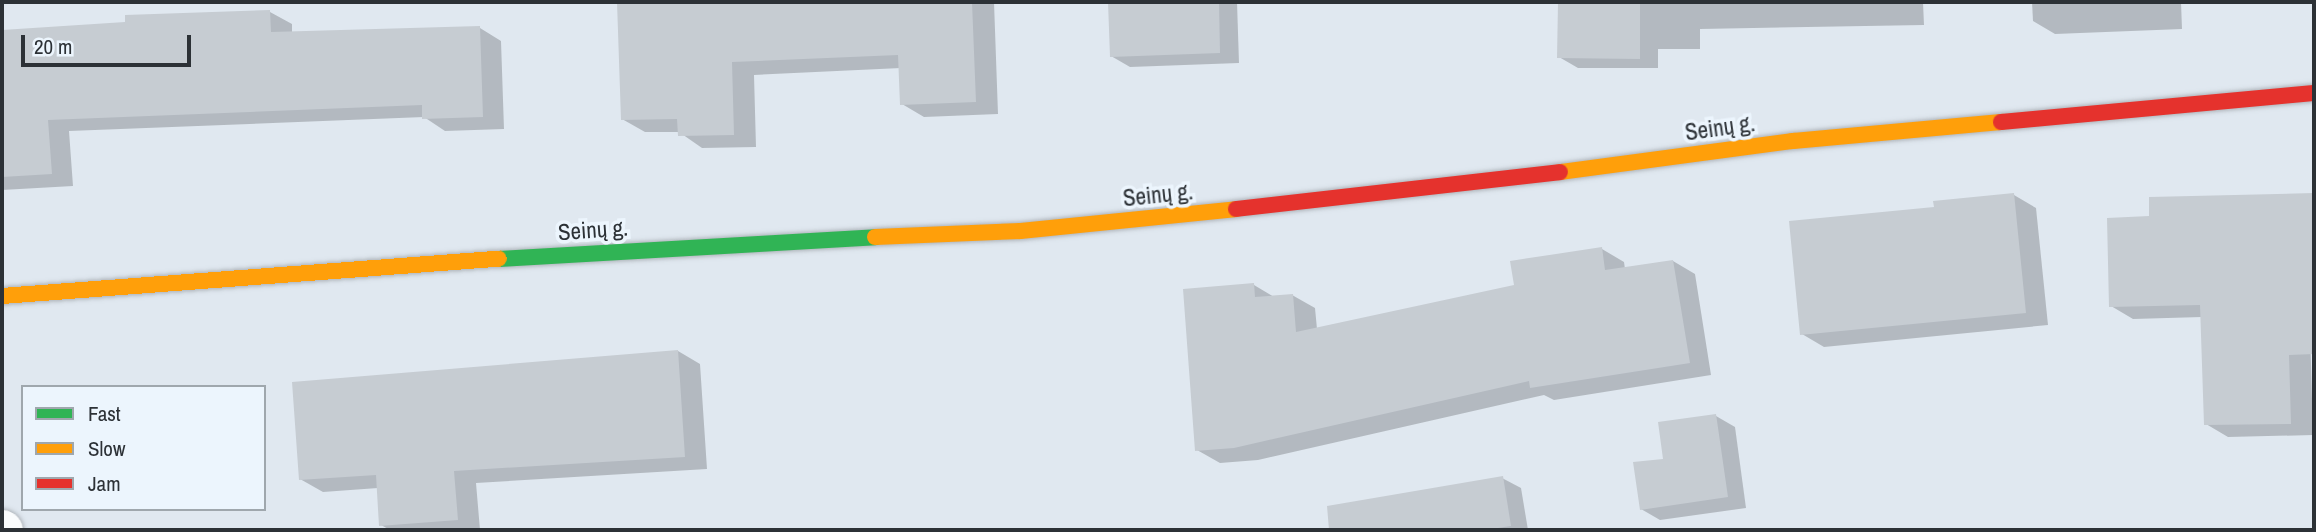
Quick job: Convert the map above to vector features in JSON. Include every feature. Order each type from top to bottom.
[{"type":"street","name":"Seinų g.","points":[[2,296],[700,244],[1021,231],[1400,193],[1793,141],[2314,93]]},
{"type":"building","points":[[617,2],[972,2],[976,102],[900,105],[898,55],[732,62],[734,135],[678,136],[677,119],[621,120]]},
{"type":"building","points":[[1108,2],[1219,2],[1220,53],[1110,57]]},
{"type":"building","points":[[1558,2],[1640,2],[1640,59],[1557,58]]},
{"type":"building","points":[[270,10],[271,32],[480,26],[483,117],[422,119],[422,105],[48,120],[52,174],[2,177],[2,30],[125,22],[125,15]]},
{"type":"building","points":[[2014,193],[2026,313],[1800,335],[1789,221],[1934,207],[1933,201]]},
{"type":"building","points":[[2314,193],[2314,354],[2289,355],[2291,424],[2204,425],[2200,305],[2109,307],[2107,218],[2149,216],[2149,197]]},
{"type":"building","points":[[1602,247],[1605,270],[1673,260],[1690,363],[1530,388],[1529,381],[1234,448],[1195,451],[1183,289],[1254,283],[1255,297],[1293,294],[1296,332],[1514,285],[1510,261]]},
{"type":"building","points":[[678,350],[685,457],[454,471],[458,520],[379,526],[376,475],[299,480],[292,382]]},
{"type":"building","points":[[1716,414],[1728,497],[1640,510],[1633,462],[1663,459],[1658,422]]},
{"type":"building","points":[[1503,476],[1511,526],[1485,530],[1329,530],[1327,506]]},
{"type":"traffic: fast","points":[[499,259],[875,237]]},
{"type":"traffic: slow","points":[[1560,172],[1793,141],[2001,122]]},
{"type":"traffic: slow","points":[[875,237],[1021,231],[1236,209]]},
{"type":"traffic: slow","points":[[2,296],[499,259]]},
{"type":"traffic: jam","points":[[2001,122],[2314,93]]},
{"type":"traffic: jam","points":[[1236,209],[1560,172]]}]
